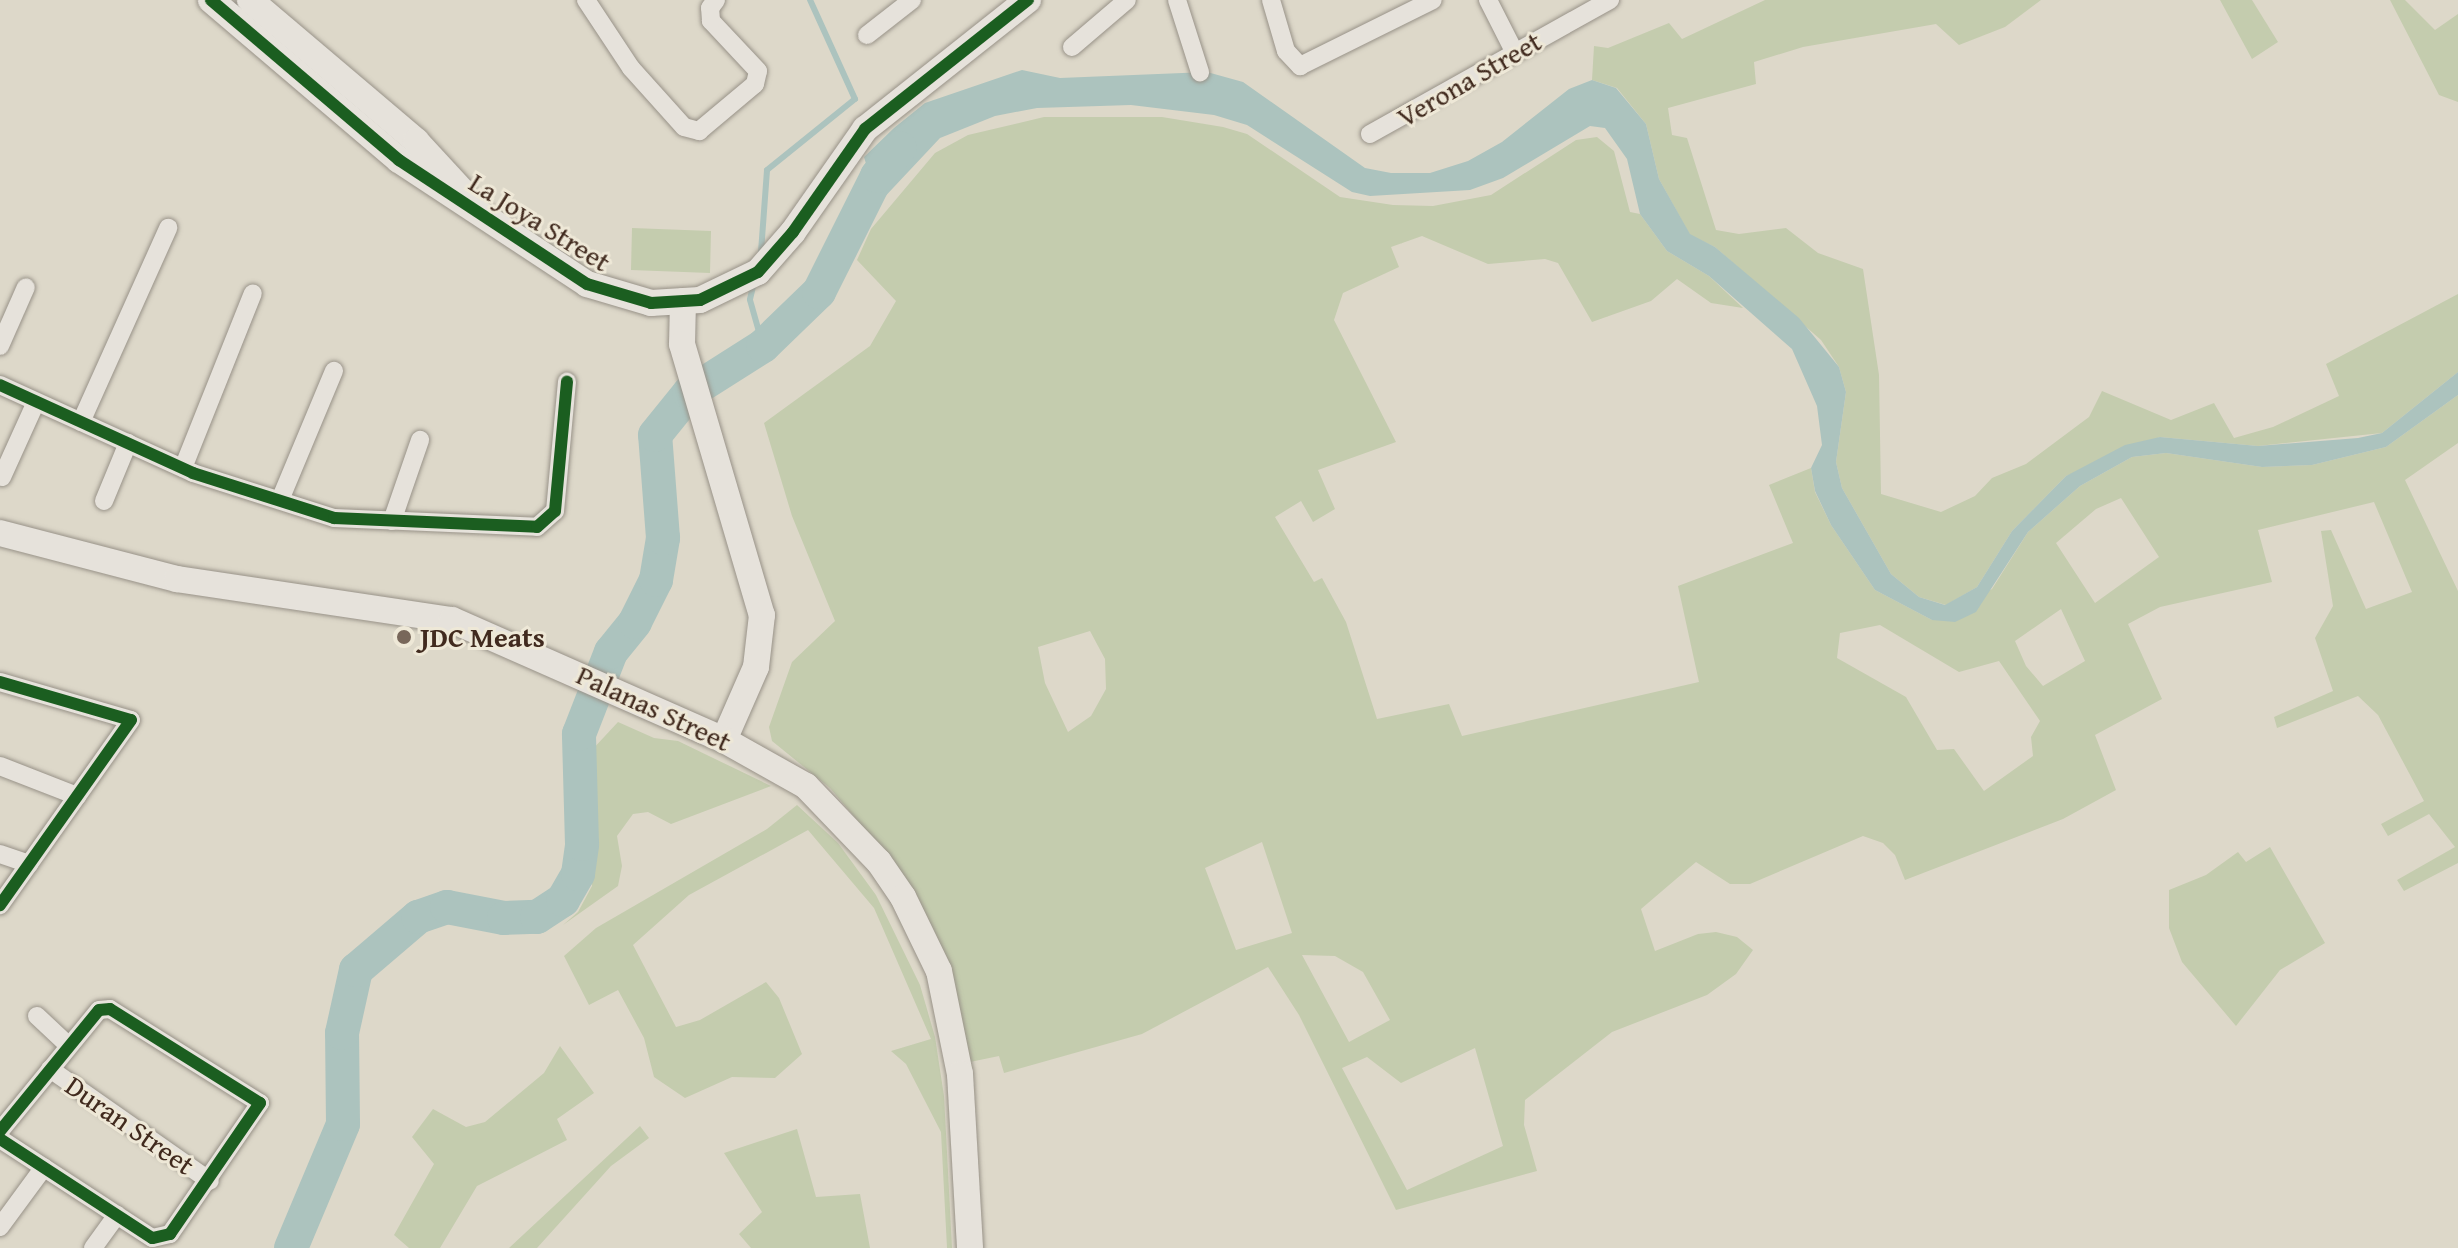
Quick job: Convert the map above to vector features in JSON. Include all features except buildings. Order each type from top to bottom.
[{"type":"street","name":"La Joya Street","points":[[211,0],[399,160],[542,258],[609,293],[651,303],[692,300],[758,272],[875,121],[1028,0]]},
{"type":"street","name":"La Joya Street","points":[[250,0],[416,141],[491,223]]},
{"type":"street","points":[[594,4],[631,68],[684,127],[699,131],[755,84],[758,71],[711,21],[710,8],[716,0]]},
{"type":"street","points":[[1072,47],[1127,0]]},
{"type":"street","points":[[1177,0],[1200,72]]},
{"type":"street","points":[[1271,0],[1290,59],[1306,65],[1433,0]]},
{"type":"street","points":[[1488,0],[1515,53]]},
{"type":"street","name":"Verona Street","points":[[1370,134],[1515,53],[1585,6],[1610,0]]},
{"type":"street","points":[[867,35],[906,2]]},
{"type":"street","points":[[81,422],[168,228]]},
{"type":"street","points":[[0,346],[26,287]]},
{"type":"street","points":[[183,468],[253,293]]},
{"type":"street","points":[[692,300],[682,344],[705,432],[762,615],[756,667],[724,740]]},
{"type":"street","points":[[280,500],[334,371]]},
{"type":"street","points":[[0,385],[183,468],[334,518],[546,523],[555,511],[567,382]]},
{"type":"street","points":[[2,477],[36,402]]},
{"type":"street","points":[[392,521],[420,440]]},
{"type":"street","points":[[104,501],[128,443]]},
{"type":"street","name":"Palanas Street","points":[[0,533],[177,579],[452,620],[492,635],[724,740],[818,796],[879,862],[923,933],[951,1012],[970,1248]]},
{"type":"street","points":[[0,682],[131,720],[0,905]]},
{"type":"street","points":[[0,766],[77,796]]},
{"type":"street","points":[[0,854],[29,864]]},
{"type":"street","points":[[0,1131],[99,1010],[110,1009],[260,1103],[210,1181],[170,1234],[152,1238],[0,1139]]},
{"type":"street","points":[[37,1016],[68,1045]]},
{"type":"street","name":"Duran Street","points":[[50,1069],[210,1181]]},
{"type":"street","points":[[0,1227],[44,1167]]},
{"type":"street","points":[[93,1248],[117,1215]]},
{"type":"green space","points":[[1765,0],[2041,0],[2005,27],[1959,45],[1936,24],[1803,47],[1754,62],[1756,84],[1668,108],[1672,135],[1687,138],[1716,230],[1739,234],[1786,228],[1818,253],[1863,269],[1879,375],[1881,494],[1941,512],[1975,496],[1992,478],[2026,464],[2089,417],[2102,391],[2171,420],[2214,403],[2234,438],[2273,427],[2339,396],[2326,364],[2458,294],[2458,372],[2382,433],[2258,446],[2160,437],[2066,476],[2012,531],[1977,587],[1946,605],[1919,597],[1891,574],[1842,488],[1836,462],[1846,392],[1839,367],[1821,340],[1715,247],[1690,235],[1659,179],[1646,124],[1617,88],[1592,80],[1594,46],[1608,48],[1669,23],[1682,39]]},
{"type":"green space","points":[[2220,0],[2252,0],[2278,42],[2252,59]]},
{"type":"green space","points":[[2390,0],[2405,0],[2435,30],[2458,14],[2458,102],[2439,95]]},
{"type":"green space","points":[[1044,117],[1162,117],[1247,134],[1340,197],[1393,205],[1433,206],[1491,195],[1576,140],[1597,137],[1614,151],[1630,212],[1640,214],[1667,251],[1709,276],[1743,308],[1711,303],[1677,279],[1651,301],[1592,322],[1558,263],[1545,259],[1488,264],[1422,236],[1391,247],[1399,267],[1343,293],[1334,320],[1396,442],[1318,470],[1335,509],[1313,522],[1301,501],[1275,517],[1314,582],[1322,578],[1346,622],[1377,719],[1449,704],[1462,736],[1699,682],[1678,586],[1793,543],[1769,485],[1811,468],[1815,492],[1831,525],[1875,590],[1932,620],[1992,589],[2028,532],[2080,486],[2132,457],[2166,453],[2262,467],[2312,465],[2386,447],[2458,395],[2458,443],[2405,480],[2458,591],[2458,863],[2404,891],[2397,880],[2455,847],[2429,814],[2388,836],[2381,824],[2424,801],[2378,715],[2358,696],[2277,728],[2274,717],[2333,691],[2315,638],[2333,606],[2321,531],[2331,530],[2366,609],[2412,592],[2374,502],[2258,530],[2272,582],[2160,607],[2128,624],[2162,699],[2095,735],[2116,790],[2063,819],[1905,880],[1895,855],[1883,843],[1863,836],[1750,884],[1730,884],[1696,862],[1641,909],[1655,951],[1698,934],[1716,932],[1737,937],[1753,950],[1736,974],[1707,995],[1612,1032],[1525,1100],[1524,1125],[1537,1171],[1396,1210],[1299,1015],[1268,967],[1142,1034],[1004,1073],[999,1056],[970,1062],[949,966],[868,833],[830,788],[772,741],[769,727],[792,662],[835,621],[792,516],[764,423],[870,346],[896,301],[857,260],[871,229],[935,153],[968,135]],"holes":[[[2121,498],[2159,557],[2095,603],[2056,543],[2096,509]],[[2061,609],[2085,661],[2043,686],[2026,666],[2015,641]],[[1880,625],[1959,672],[1999,661],[2040,721],[2031,737],[2033,756],[1984,791],[1954,749],[1937,750],[1906,697],[1837,658],[1840,633]],[[1090,631],[1105,659],[1106,689],[1091,716],[1068,732],[1045,683],[1038,647]],[[1262,842],[1292,933],[1236,950],[1205,868]],[[1302,955],[1335,956],[1363,972],[1390,1020],[1349,1042]],[[1475,1048],[1503,1146],[1407,1190],[1342,1068],[1367,1057],[1401,1083]]]},
{"type":"green space","points":[[632,228],[711,231],[710,273],[631,270]]},
{"type":"green space","points":[[618,722],[654,738],[678,741],[771,786],[671,824],[648,812],[633,814],[617,836],[622,866],[618,886],[563,925],[578,912],[592,886],[591,751]]},
{"type":"green space","points":[[797,805],[838,843],[876,895],[920,985],[935,1037],[944,1096],[952,1248],[947,1248],[941,1132],[906,1064],[891,1051],[931,1039],[874,908],[808,830],[689,895],[633,945],[676,1027],[700,1020],[766,982],[779,998],[802,1054],[775,1078],[732,1077],[685,1098],[654,1077],[644,1038],[618,990],[589,1005],[564,956],[596,928],[767,829]]},
{"type":"green space","points":[[2270,847],[2325,943],[2280,970],[2236,1026],[2182,962],[2169,928],[2169,890],[2206,875],[2238,852],[2246,862]]},
{"type":"green space","points":[[560,1046],[594,1093],[557,1119],[567,1140],[477,1186],[440,1248],[409,1248],[394,1235],[434,1164],[412,1137],[433,1109],[466,1127],[485,1122],[544,1073]]},
{"type":"green space","points":[[640,1126],[649,1138],[611,1166],[537,1248],[509,1248]]},
{"type":"green space","points":[[797,1129],[816,1197],[860,1194],[870,1248],[751,1248],[739,1234],[762,1212],[724,1153]]},
{"type":"water","points":[[1022,70],[1060,78],[1207,72],[1243,82],[1365,168],[1391,173],[1430,173],[1468,161],[1502,142],[1569,89],[1592,80],[1616,88],[1646,124],[1659,179],[1690,234],[1715,247],[1799,318],[1839,367],[1846,392],[1836,462],[1842,488],[1891,574],[1919,597],[1945,605],[1977,587],[2012,531],[2066,476],[2125,445],[2160,437],[2258,446],[2358,438],[2382,433],[2458,372],[2458,395],[2386,447],[2312,465],[2262,467],[2166,453],[2132,457],[2080,486],[2028,532],[1976,612],[1955,622],[1932,620],[1875,590],[1831,525],[1815,491],[1811,468],[1822,445],[1817,406],[1792,349],[1709,276],[1667,251],[1640,214],[1627,159],[1605,128],[1590,126],[1503,178],[1470,190],[1370,196],[1352,192],[1247,125],[1214,115],[1131,105],[1037,108],[995,116],[940,138],[878,204],[864,157],[894,128],[925,103]]},
{"type":"waterway","points":[[761,252],[767,170],[855,99],[810,0]]},
{"type":"waterway","points":[[291,1248],[343,1124],[342,1033],[356,970],[418,917],[447,907],[504,918],[537,917],[563,900],[578,874],[582,844],[579,734],[611,652],[635,622],[656,580],[663,538],[655,435],[689,393],[763,346],[819,292],[877,176],[900,148]]},
{"type":"waterway","points":[[754,282],[750,300],[763,346]]},
{"type":"cycle path","points":[[211,0],[399,160],[587,284],[651,303],[700,300],[758,272],[793,232],[865,129],[1028,0]]},
{"type":"cycle path","points":[[0,385],[193,473],[334,518],[537,527],[555,511],[567,382]]},
{"type":"cycle path","points":[[0,682],[131,720],[0,905]]},
{"type":"cycle path","points":[[0,1131],[99,1010],[110,1009],[260,1103],[170,1234],[152,1238],[0,1139]]},
{"type":"place","name":"JDC Meats","points":[[404,637]]}]
